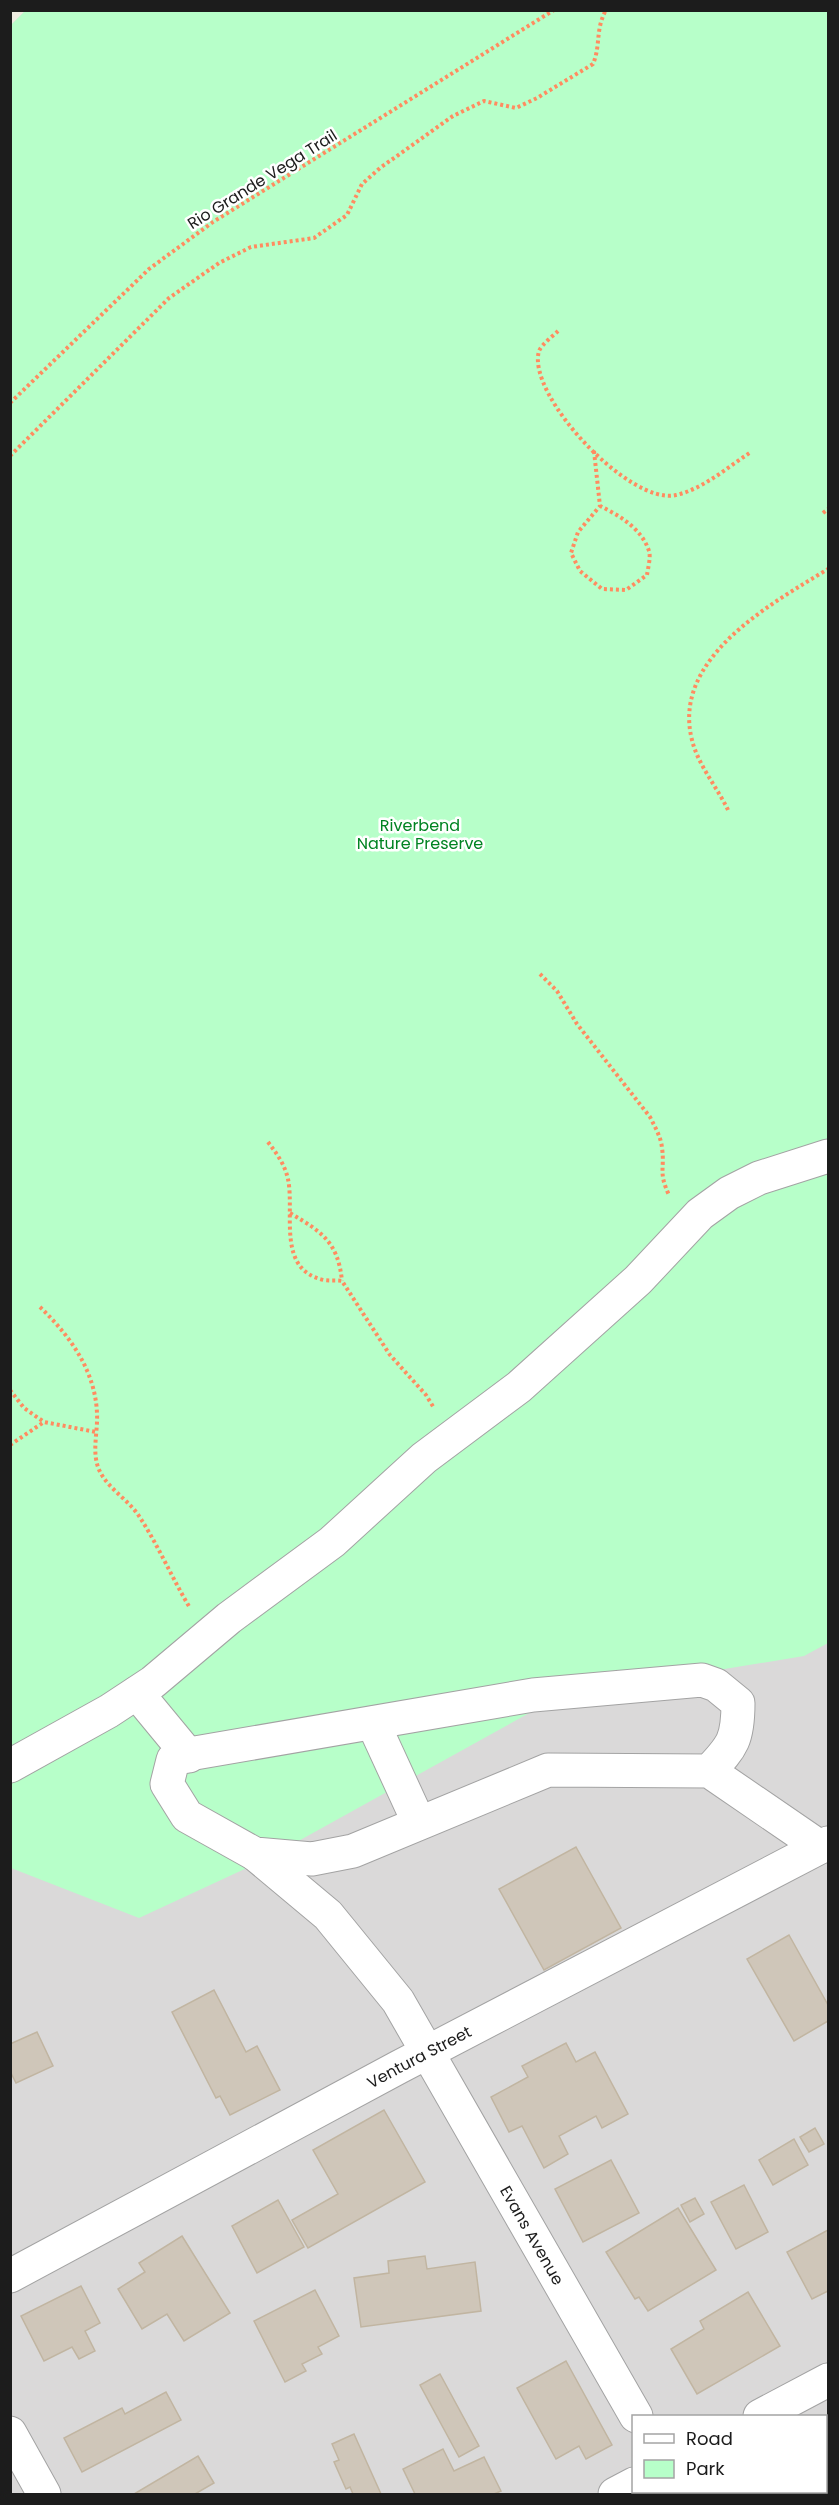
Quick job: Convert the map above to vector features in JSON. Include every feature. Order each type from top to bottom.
[{"type":"street","points":[[10,1766],[109,1711],[137,1692],[332,1542],[398,1480],[519,1387],[638,1280],[700,1214],[729,1193],[759,1178],[828,1156]]},
{"type":"street","points":[[709,1771],[731,1748],[738,1722],[738,1703],[716,1685],[702,1680],[533,1695],[189,1756],[172,1760],[167,1784],[187,1816],[255,1854],[312,1858],[353,1851],[548,1770],[709,1771],[824,1845]]},
{"type":"street","points":[[137,1692],[189,1756]]},
{"type":"street","points":[[373,1723],[419,1823]]},
{"type":"street","name":"Ventura Street","points":[[10,2276],[824,1845]]},
{"type":"street","name":"Evans Avenue","points":[[255,1854],[328,1915],[398,2001],[635,2415]]},
{"type":"street","points":[[762,2415],[828,2380]]},
{"type":"street","points":[[10,2433],[44,2494]]},
{"type":"street","points":[[615,2494],[632,2485]]},
{"type":"path","name":"Rio Grande Vega Trail","points":[[10,403],[149,269],[213,222],[554,10]]},
{"type":"path","points":[[10,456],[169,298],[219,263],[251,247],[314,238],[347,215],[362,184],[380,168],[453,116],[484,101],[516,108],[593,64],[597,54],[599,23],[606,10]]},
{"type":"path","points":[[558,331],[540,349],[538,368],[548,392],[561,411],[593,451],[615,472],[646,491],[675,496],[698,486],[751,452]]},
{"type":"path","points":[[593,451],[600,506],[578,532],[571,553],[580,571],[602,589],[626,590],[647,575],[650,552],[639,533],[618,514],[600,506]]},
{"type":"path","points":[[823,513],[828,509]]},
{"type":"path","points":[[728,810],[698,757],[692,740],[690,716],[694,690],[710,661],[730,637],[753,617],[828,569]]},
{"type":"path","points":[[540,974],[557,991],[577,1024],[650,1117],[662,1147],[661,1173],[664,1185],[688,1226]]},
{"type":"path","points":[[268,1142],[283,1163],[288,1180],[292,1249],[300,1266],[325,1280],[342,1281]]},
{"type":"path","points":[[290,1213],[316,1228],[332,1244],[340,1262],[342,1281],[390,1355],[433,1406],[446,1441]]},
{"type":"path","points":[[40,1307],[63,1331],[87,1370],[94,1391],[97,1413],[98,1468],[129,1502],[140,1518],[177,1586],[209,1635]]},
{"type":"path","points":[[10,1390],[24,1408],[44,1422],[96,1432]]},
{"type":"path","points":[[10,1445],[44,1422]]},
{"type":"shaded area","name":"Riverbend Nature Preserve","points":[[26,10],[828,11],[828,2494],[11,2494],[10,26]]},
{"type":"green space","name":"Riverbend Nature Preserve","points":[[26,10],[828,11],[828,1643],[804,1656],[560,1696],[266,1859],[139,1918],[11,1868],[10,26]]},
{"type":"building","points":[[576,1847],[621,1928],[544,1970],[499,1889]]},
{"type":"building","points":[[789,1935],[828,2005],[828,2021],[794,2041],[747,1959]]},
{"type":"building","points":[[214,1990],[246,2052],[257,2046],[280,2090],[230,2115],[220,2096],[216,2098],[172,2012]]},
{"type":"building","points":[[37,2032],[53,2066],[16,2083],[10,2071],[10,2044]]},
{"type":"building","points":[[566,2043],[576,2062],[595,2052],[628,2114],[602,2128],[596,2116],[559,2136],[568,2154],[544,2168],[522,2126],[509,2132],[491,2097],[528,2077],[522,2066]]},
{"type":"building","points":[[384,2110],[425,2182],[308,2248],[292,2220],[338,2194],[313,2150]]},
{"type":"building","points":[[815,2128],[824,2144],[809,2152],[800,2137]]},
{"type":"building","points":[[794,2139],[808,2165],[773,2185],[759,2160]]},
{"type":"building","points":[[611,2160],[639,2213],[583,2242],[555,2189]]},
{"type":"building","points":[[744,2185],[768,2232],[736,2249],[711,2202]]},
{"type":"building","points":[[695,2198],[704,2214],[690,2222],[681,2205]]},
{"type":"building","points":[[278,2200],[304,2247],[257,2273],[232,2226]]},
{"type":"building","points":[[678,2208],[716,2270],[648,2311],[639,2297],[635,2299],[606,2252]]},
{"type":"building","points":[[828,2230],[828,2291],[812,2299],[787,2252]]},
{"type":"building","points":[[182,2236],[230,2313],[184,2341],[167,2314],[142,2329],[118,2289],[145,2272],[139,2263]]},
{"type":"building","points":[[425,2256],[427,2269],[475,2262],[481,2311],[361,2327],[354,2278],[389,2273],[388,2261]]},
{"type":"building","points":[[81,2286],[100,2323],[85,2331],[95,2351],[79,2359],[72,2347],[44,2361],[21,2316]]},
{"type":"building","points":[[315,2290],[339,2336],[318,2347],[322,2354],[302,2364],[306,2371],[285,2382],[254,2321]]},
{"type":"building","points":[[748,2292],[780,2346],[697,2394],[671,2349],[704,2329],[700,2321]]},
{"type":"building","points":[[566,2361],[612,2445],[586,2459],[579,2446],[556,2459],[517,2388]]},
{"type":"building","points":[[440,2374],[479,2446],[459,2457],[420,2385]]},
{"type":"building","points":[[166,2392],[181,2420],[82,2472],[64,2438],[122,2408],[125,2414]]},
{"type":"building","points":[[354,2434],[381,2494],[353,2494],[350,2487],[346,2489],[334,2462],[339,2460],[332,2444]]},
{"type":"building","points":[[443,2449],[454,2471],[484,2457],[501,2491],[494,2494],[415,2494],[403,2469]]},
{"type":"building","points":[[198,2456],[214,2483],[195,2494],[134,2494]]}]
